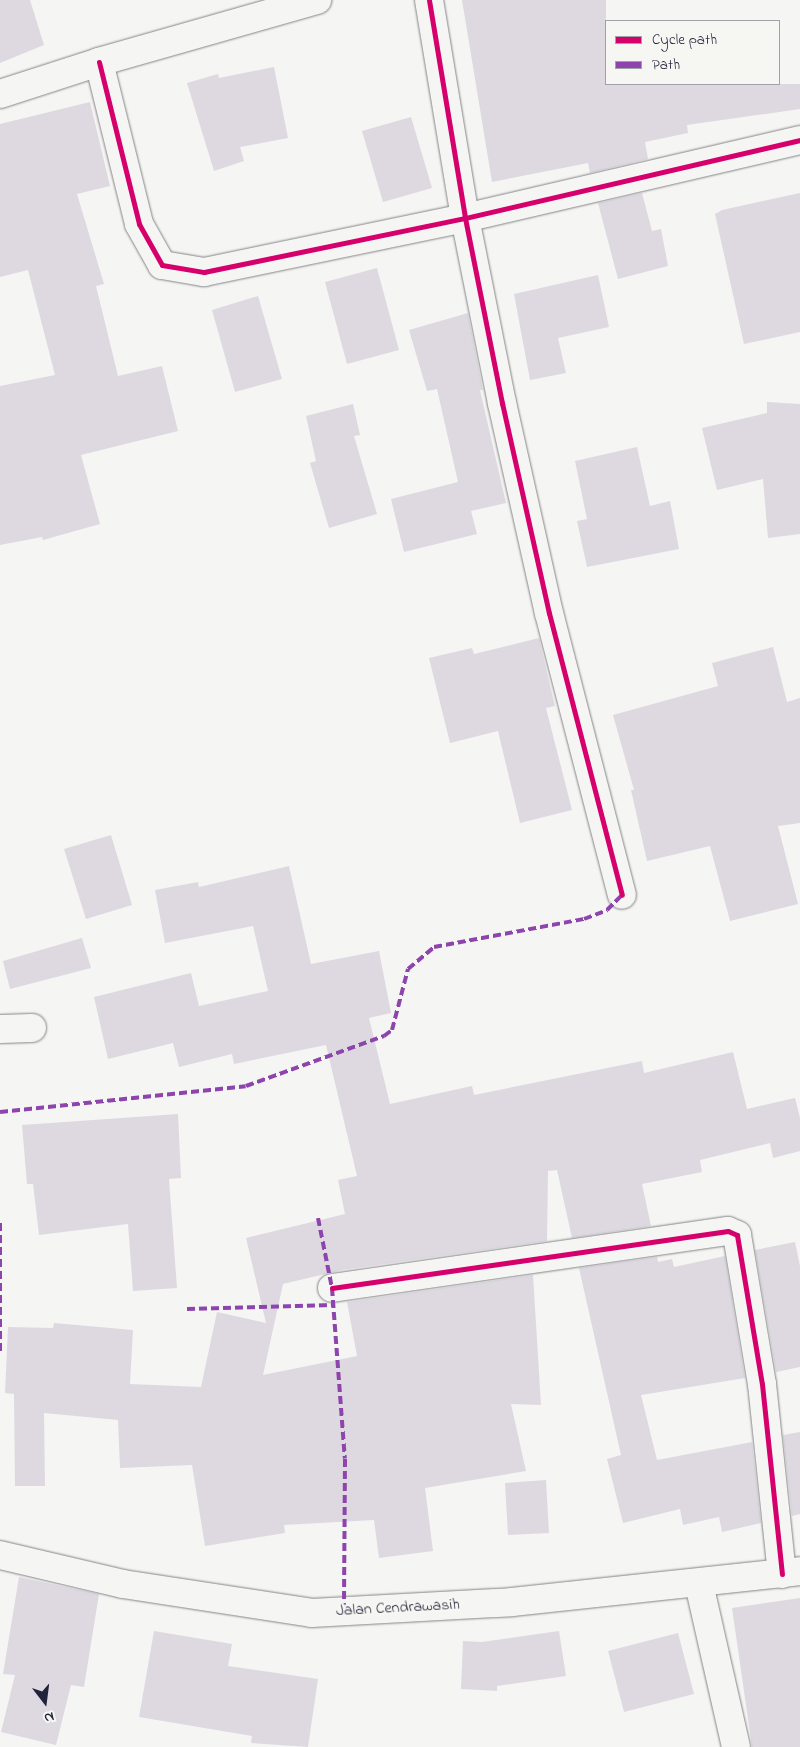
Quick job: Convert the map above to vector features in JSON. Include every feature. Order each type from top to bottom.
[{"type":"street","points":[[0,94],[99,62],[318,0]]},
{"type":"street","points":[[429,0],[465,218],[549,612],[622,894]]},
{"type":"street","points":[[99,62],[138,224],[162,265],[204,272],[465,218],[800,140]]},
{"type":"street","points":[[0,1029],[32,1028]]},
{"type":"street","points":[[332,1288],[728,1231],[737,1234],[791,1572]]},
{"type":"street","name":"Jalan Cendrawasih","points":[[0,1556],[123,1584],[312,1613],[512,1602],[699,1584],[791,1572]]},
{"type":"street","points":[[699,1584],[736,1747]]},
{"type":"building","points":[[0,0],[30,0],[44,45],[0,63]]},
{"type":"building","points":[[462,0],[606,0],[605,85],[800,84],[800,109],[687,125],[688,133],[645,142],[648,159],[590,173],[588,163],[492,182]]},
{"type":"building","points":[[274,67],[288,138],[240,147],[244,161],[214,171],[187,83],[218,74],[219,78]]},
{"type":"building","points":[[90,102],[110,186],[77,194],[104,284],[96,286],[118,376],[162,366],[178,431],[81,455],[100,524],[43,540],[42,537],[0,545],[0,386],[55,375],[28,270],[0,277],[0,124]]},
{"type":"building","points":[[411,117],[432,188],[383,202],[362,131]]},
{"type":"building","points":[[642,193],[652,231],[661,229],[668,266],[618,279],[598,203]]},
{"type":"building","points":[[800,193],[800,332],[744,344],[715,214],[722,210]]},
{"type":"building","points":[[377,268],[399,350],[347,364],[325,282]]},
{"type":"building","points":[[598,275],[609,327],[558,338],[566,373],[530,380],[514,294]]},
{"type":"building","points":[[258,296],[282,379],[235,392],[212,310]]},
{"type":"building","points":[[468,313],[483,390],[480,390],[506,503],[471,511],[477,534],[404,552],[391,499],[458,482],[437,389],[427,391],[409,330]]},
{"type":"building","points":[[767,402],[800,404],[800,534],[768,538],[763,479],[717,490],[702,428],[767,413]]},
{"type":"building","points":[[353,404],[360,435],[354,436],[377,514],[329,528],[310,463],[316,461],[306,416]]},
{"type":"building","points":[[637,447],[650,506],[670,501],[679,549],[587,567],[577,521],[587,519],[575,461]]},
{"type":"building","points":[[539,638],[555,706],[546,708],[572,810],[520,823],[498,731],[450,743],[429,658],[472,648],[474,654]]},
{"type":"building","points":[[773,647],[787,702],[800,698],[800,823],[778,826],[798,904],[730,921],[710,846],[647,861],[631,790],[634,790],[613,715],[718,686],[712,663]]},
{"type":"building","points":[[111,835],[132,905],[86,919],[64,849]]},
{"type":"building","points":[[289,866],[311,964],[379,951],[391,1013],[369,1018],[390,1104],[472,1086],[474,1095],[642,1061],[644,1073],[733,1052],[747,1109],[795,1098],[800,1118],[800,1151],[773,1158],[770,1143],[700,1160],[702,1172],[642,1184],[651,1226],[572,1238],[557,1170],[548,1171],[547,1241],[342,1270],[283,1284],[263,1375],[357,1356],[347,1302],[533,1275],[541,1405],[511,1404],[526,1471],[425,1488],[433,1551],[379,1558],[374,1520],[284,1525],[285,1533],[205,1546],[192,1465],[120,1468],[118,1420],[44,1413],[45,1486],[15,1486],[14,1394],[5,1393],[8,1327],[53,1328],[54,1323],[133,1330],[130,1384],[201,1387],[217,1312],[266,1323],[246,1238],[345,1214],[338,1180],[357,1176],[326,1045],[234,1064],[232,1054],[179,1067],[173,1043],[108,1059],[94,997],[191,973],[199,1006],[268,991],[253,926],[165,943],[155,890],[198,882],[199,887]]},
{"type":"building","points":[[82,938],[91,968],[10,989],[3,961]]},
{"type":"building","points":[[178,1114],[181,1178],[169,1179],[177,1288],[133,1291],[128,1224],[39,1235],[33,1184],[27,1184],[22,1125]]},
{"type":"building","points":[[795,1242],[800,1266],[800,1367],[776,1372],[755,1250]]},
{"type":"building","points":[[725,1256],[745,1378],[641,1395],[657,1460],[752,1442],[761,1523],[722,1532],[719,1517],[683,1525],[680,1509],[623,1523],[607,1459],[621,1455],[579,1268],[657,1257],[658,1262],[672,1259],[674,1267]]},
{"type":"building","points":[[800,1432],[800,1514],[792,1516],[783,1435]]},
{"type":"building","points":[[546,1480],[549,1533],[508,1535],[505,1483]]},
{"type":"building","points":[[19,1577],[99,1594],[84,1687],[71,1685],[56,1745],[1,1732],[15,1675],[3,1674]]},
{"type":"building","points":[[800,1598],[800,1747],[752,1747],[732,1608]]},
{"type":"building","points":[[154,1631],[232,1644],[228,1666],[318,1679],[308,1747],[251,1743],[252,1736],[139,1717]]},
{"type":"building","points":[[559,1631],[566,1676],[497,1686],[497,1691],[461,1689],[463,1641],[482,1642]]},
{"type":"building","points":[[678,1633],[694,1694],[624,1712],[608,1651]]},
{"type":"marked path","points":[[0,1112],[246,1086],[384,1036],[392,1030],[408,969],[434,947],[584,919],[607,910],[622,895]]},
{"type":"marked path","points":[[318,1218],[332,1288],[345,1459],[344,1611]]},
{"type":"marked path","points":[[0,1223],[0,1352]]},
{"type":"marked path","points":[[187,1309],[333,1305]]},
{"type":"cycle path","points":[[429,0],[465,218],[502,403],[549,613],[622,895]]},
{"type":"cycle path","points":[[99,62],[139,224],[162,265],[204,272],[465,218],[800,140]]},
{"type":"cycle path","points":[[332,1288],[728,1231],[737,1235],[762,1384],[782,1574]]}]
